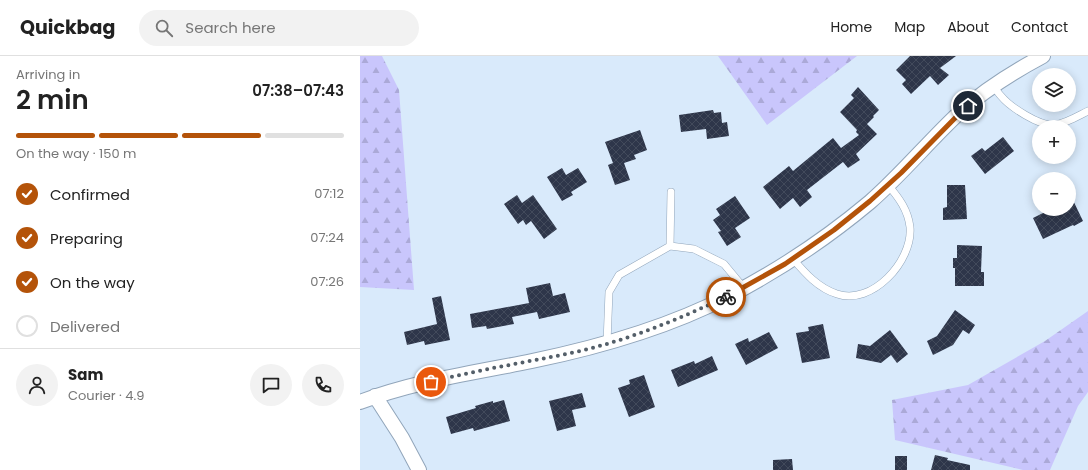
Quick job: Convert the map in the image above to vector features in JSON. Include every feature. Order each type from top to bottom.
[{"type":"street","points":[[360,402],[375,396],[458,375],[582,350],[645,332],[689,315],[793,259],[834,230],[888,185],[959,114],[993,86],[1021,68],[1044,56]]},
{"type":"street","points":[[375,396],[402,438],[419,470]]},
{"type":"lane","points":[[993,86],[1001,97],[1024,114],[1046,124],[1060,124],[1088,111]]},
{"type":"lane","points":[[793,259],[803,271],[818,284],[838,295],[858,295],[869,292],[880,284],[895,270],[904,258],[908,250],[910,238],[910,228],[904,207],[888,185]]},
{"type":"lane","points":[[670,246],[671,192]]},
{"type":"lane","points":[[607,343],[609,292],[619,275],[670,246],[694,248],[724,264],[743,287]]},
{"type":"green space","points":[[360,56],[382,56],[399,90],[414,290],[360,287]]},
{"type":"green space","points":[[718,56],[857,56],[767,125]]},
{"type":"green space","points":[[1088,311],[1088,392],[1078,406],[1050,470],[1023,470],[895,440],[892,400],[968,385],[1045,341]]},
{"type":"building","points":[[910,56],[956,56],[940,68],[949,75],[938,85],[930,76],[911,94],[902,84],[906,80],[896,70]]},
{"type":"building","points":[[858,87],[879,110],[867,124],[877,134],[856,154],[860,160],[848,168],[843,162],[807,190],[812,197],[800,207],[793,198],[780,209],[763,187],[789,166],[793,171],[833,138],[841,148],[859,135],[856,132],[857,130],[840,112],[854,98],[851,95]]},
{"type":"building","points":[[713,110],[714,113],[721,112],[722,123],[727,122],[729,136],[707,139],[706,129],[681,132],[679,115]]},
{"type":"building","points":[[640,130],[647,150],[634,155],[636,159],[624,163],[630,180],[615,185],[608,165],[613,163],[605,142]]},
{"type":"building","points":[[1003,137],[1014,151],[985,174],[971,156],[982,148],[985,151]]},
{"type":"building","points":[[562,168],[566,175],[578,168],[587,182],[571,192],[573,195],[562,201],[547,177]]},
{"type":"building","points":[[947,185],[965,185],[967,219],[943,220],[943,208],[947,207]]},
{"type":"building","points":[[517,195],[522,203],[533,195],[557,229],[544,239],[531,221],[526,225],[523,220],[518,224],[504,204]]},
{"type":"building","points":[[735,196],[750,218],[735,228],[741,237],[727,246],[718,232],[721,231],[713,220],[720,215],[716,209]]},
{"type":"building","points":[[1076,206],[1083,221],[1043,239],[1033,218],[1037,216],[1076,216]]},
{"type":"building","points":[[957,245],[982,246],[981,272],[984,272],[984,286],[955,286],[955,268],[953,268],[953,258],[957,258]]},
{"type":"building","points":[[550,283],[553,296],[565,293],[570,312],[539,319],[537,312],[512,317],[514,324],[487,329],[486,326],[472,328],[470,314],[529,303],[526,288]]},
{"type":"building","points":[[441,296],[450,340],[425,345],[424,341],[407,345],[404,332],[437,324],[432,298]]},
{"type":"building","points":[[955,310],[975,325],[969,334],[963,330],[953,345],[933,355],[927,341],[937,336]]},
{"type":"building","points":[[823,324],[830,358],[802,363],[796,333],[809,331],[808,327]]},
{"type":"building","points":[[890,330],[908,354],[897,363],[891,355],[881,363],[856,358],[858,344],[870,346]]},
{"type":"building","points":[[769,332],[778,348],[746,365],[735,344],[748,338],[749,342]]},
{"type":"building","points":[[712,356],[718,370],[678,387],[671,370],[694,361],[695,364]]},
{"type":"building","points":[[644,375],[655,407],[629,417],[618,388],[630,384],[629,380]]},
{"type":"building","points":[[582,393],[586,407],[572,410],[576,426],[557,431],[549,401]]},
{"type":"building","points":[[504,400],[510,421],[474,431],[473,428],[451,434],[446,417],[476,408],[475,406],[493,401],[493,403]]},
{"type":"building","points":[[935,455],[948,458],[947,460],[970,465],[970,470],[931,470]]},
{"type":"building","points":[[895,456],[907,456],[907,470],[895,470]]},
{"type":"building","points":[[792,459],[793,470],[773,470],[773,460]]},
{"type":"way so far","points":[[431,382],[458,375],[582,350],[607,343],[645,332],[689,315],[726,297]]},
{"type":"route","points":[[726,297],[785,264],[834,230],[870,201],[901,173],[968,106]]}]
